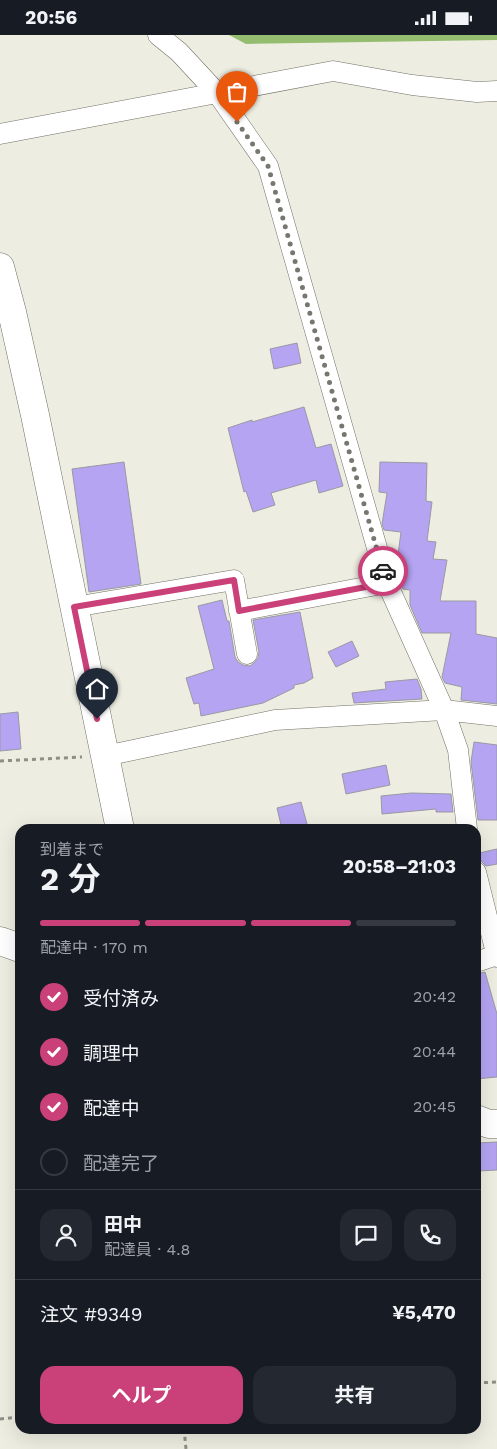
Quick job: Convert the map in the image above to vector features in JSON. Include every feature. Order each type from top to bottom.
[{"type":"main road","points":[[0,267],[35,415],[119,824]]},
{"type":"main road","points":[[0,941],[15,946]]},
{"type":"main road","points":[[481,1121],[497,1124]]},
{"type":"street","points":[[158,35],[178,52],[217,93],[268,166],[387,583],[444,710],[458,750],[466,824]]},
{"type":"street","points":[[0,134],[333,71],[412,85],[477,92],[497,91]]},
{"type":"street","points":[[74,607],[234,580],[247,653]]},
{"type":"street","points":[[239,611],[387,583]]},
{"type":"street","points":[[105,756],[275,720],[444,710],[497,716]]},
{"type":"street","points":[[481,892],[497,956],[481,960]]},
{"type":"path","points":[[0,761],[105,756]]},
{"type":"path","points":[[481,1383],[497,1382]]},
{"type":"path","points":[[0,1419],[15,1418]]},
{"type":"path","points":[[184,1434],[186,1449]]},
{"type":"green space","points":[[229,35],[497,35],[497,40],[246,44]]},
{"type":"building","points":[[297,343],[301,363],[274,369],[270,349]]},
{"type":"building","points":[[304,407],[316,448],[331,444],[343,486],[319,493],[316,480],[271,493],[275,505],[253,512],[246,491],[244,492],[228,428]]},
{"type":"building","points":[[124,462],[141,584],[89,592],[72,469]]},
{"type":"building","points":[[380,462],[427,463],[426,501],[432,502],[427,541],[436,542],[433,559],[447,560],[440,601],[476,601],[476,634],[497,638],[497,704],[461,700],[462,687],[445,683],[442,677],[451,633],[422,633],[410,605],[410,590],[403,589],[401,585],[404,571],[396,570],[401,532],[384,530],[382,524],[387,493],[379,492]]},
{"type":"building","points":[[222,600],[227,621],[229,621],[235,657],[243,665],[250,666],[258,658],[259,652],[253,620],[300,612],[313,678],[304,683],[294,685],[294,688],[263,703],[201,716],[199,703],[194,704],[186,678],[214,669],[198,606]]},
{"type":"building","points":[[352,641],[359,656],[336,667],[328,652]]},
{"type":"building","points":[[417,679],[422,699],[354,703],[352,693],[386,689],[385,682]]},
{"type":"building","points":[[18,712],[21,749],[0,751],[0,714]]},
{"type":"building","points":[[474,742],[497,745],[497,820],[478,820],[471,762]]},
{"type":"building","points":[[386,765],[390,785],[346,794],[342,774]]},
{"type":"building","points":[[411,793],[451,794],[453,812],[436,812],[436,809],[382,814],[381,796]]},
{"type":"building","points":[[301,802],[307,824],[281,824],[277,808]]},
{"type":"building","points":[[497,849],[497,864],[486,866],[481,861],[481,853]]},
{"type":"building","points":[[485,972],[497,1014],[497,1077],[481,1079],[481,973]]},
{"type":"building","points":[[497,1142],[497,1170],[481,1171],[481,1143]]},
{"type":"way so far","points":[[237,122],[268,166],[383,571]]},
{"type":"route","points":[[97,719],[74,607],[234,580],[239,611],[387,583],[383,571]]}]
